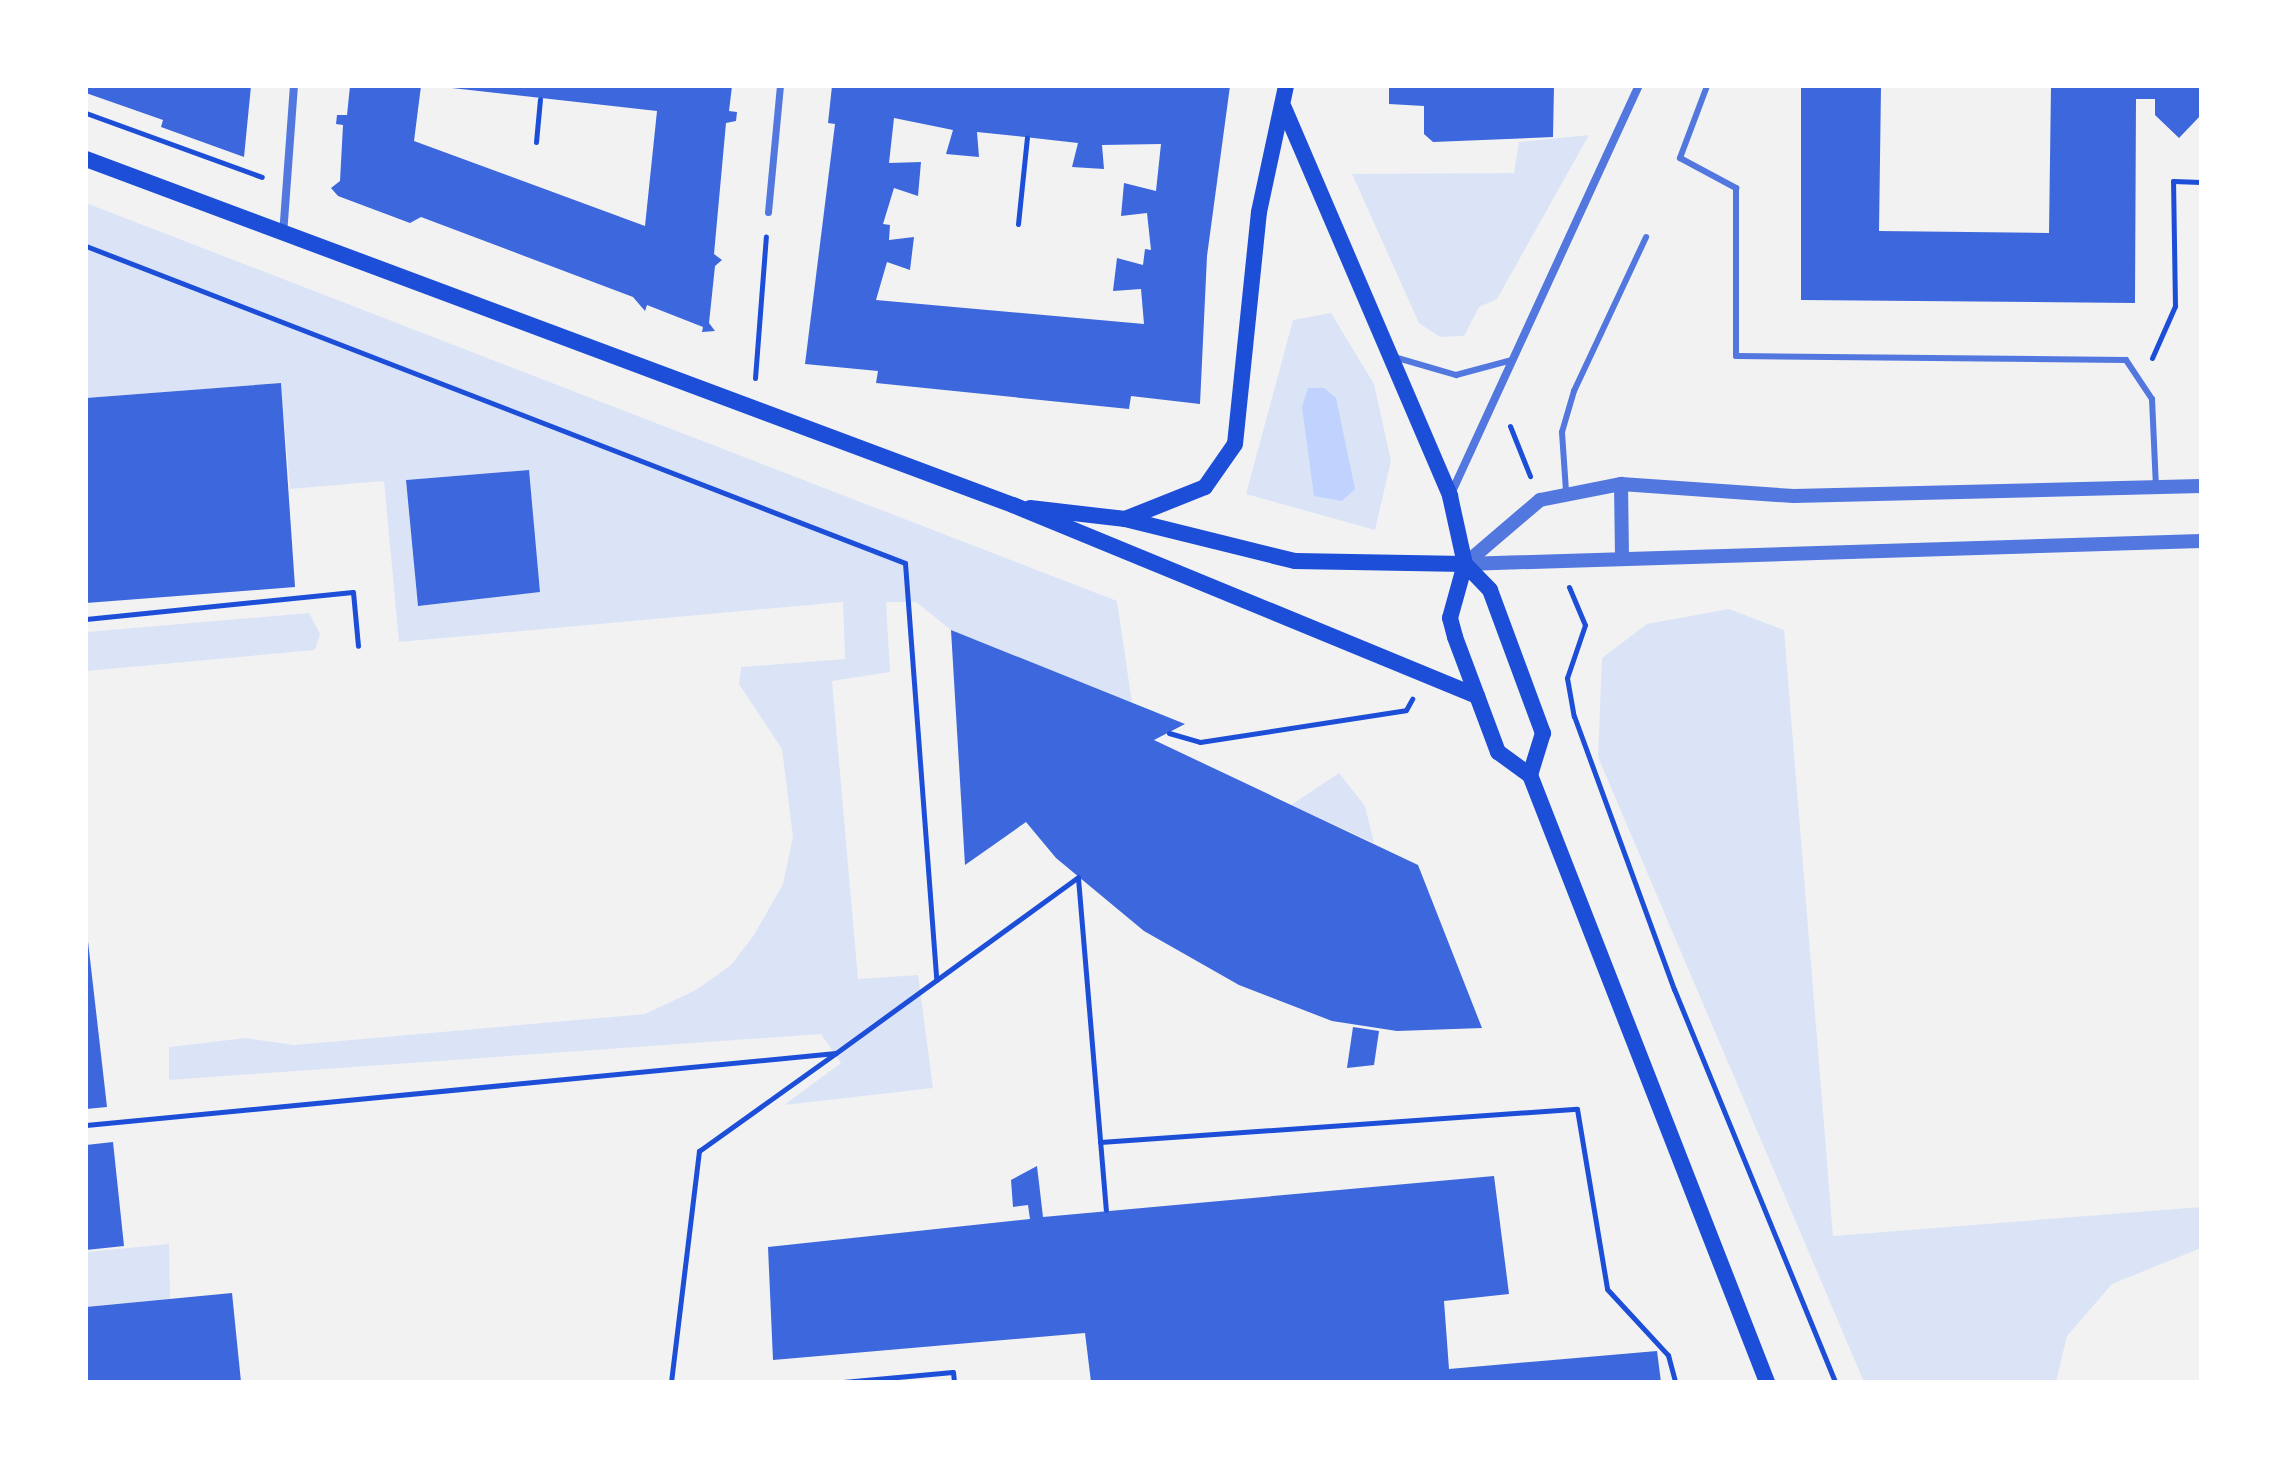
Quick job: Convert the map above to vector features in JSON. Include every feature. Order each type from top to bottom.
[{"type":"main road","points":[[1125,519],[1205,487],[1235,444],[1259,212],[1284,108],[1286,86]]},
{"type":"main road","points":[[1284,108],[1394,357],[1450,496],[1465,564],[1450,618],[1498,752],[1530,775],[1767,1382]]},
{"type":"main road","points":[[86,159],[752,411],[1013,505],[1414,666],[1477,696]]},
{"type":"main road","points":[[1013,505],[1125,519],[1295,561],[1465,564],[1490,590],[1543,733],[1530,775]]},
{"type":"street","points":[[283,235],[294,86]]},
{"type":"street","points":[[768,212],[780,86]]},
{"type":"street","points":[[1450,496],[1639,86]]},
{"type":"street","points":[[1621,484],[1622,558]]},
{"type":"street","points":[[1465,564],[1540,500],[1566,491],[1621,484],[1794,496],[2201,486]]},
{"type":"street","points":[[1465,564],[2201,541]]},
{"type":"lane","points":[[1707,86],[1680,158],[1736,188],[1736,356],[2095,356],[2126,360],[2144,378],[2154,414],[2156,487]]},
{"type":"lane","points":[[1566,491],[1562,432],[1574,391],[1646,237]]},
{"type":"lane","points":[[1394,357],[1456,375],[1495,370],[1515,358]]},
{"type":"path","points":[[536,142],[540,99]]},
{"type":"path","points":[[86,113],[287,186]]},
{"type":"path","points":[[1018,224],[1027,137]]},
{"type":"path","points":[[2144,378],[2175,306],[2173,181],[2201,182]]},
{"type":"path","points":[[752,411],[768,212]]},
{"type":"path","points":[[86,246],[905,563],[936,980]]},
{"type":"path","points":[[1496,394],[1540,500]]},
{"type":"path","points":[[1557,559],[1585,625],[1567,678],[1574,716],[1674,989],[1835,1382]]},
{"type":"path","points":[[86,619],[353,592],[358,646]]},
{"type":"path","points":[[1169,733],[1200,742],[1406,710],[1414,666]]},
{"type":"path","points":[[671,1382],[699,1151],[1078,877],[1106,1210]]},
{"type":"path","points":[[86,1125],[836,1053]]},
{"type":"path","points":[[1100,1142],[1577,1109],[1607,1289],[1668,1355],[1675,1382]]},
{"type":"path","points":[[843,1382],[953,1372],[954,1382]]},
{"type":"shaded area","points":[[1589,135],[1497,299],[1479,307],[1464,336],[1440,337],[1419,323],[1352,174],[1514,173],[1519,142]]},
{"type":"shaded area","points":[[86,203],[1117,601],[1132,703],[951,630],[916,602],[886,602],[890,672],[832,681],[858,979],[918,975],[933,1088],[784,1105],[841,1063],[821,1034],[169,1080],[169,1047],[246,1038],[294,1045],[645,1014],[696,990],[731,965],[754,935],[783,884],[793,837],[782,749],[739,684],[741,667],[845,659],[843,602],[399,642],[384,481],[290,489],[281,383],[86,398]],"holes":[[[528,470],[540,592],[418,606],[406,480]]]},
{"type":"shaded area","points":[[1331,313],[1374,384],[1391,461],[1375,530],[1246,494],[1293,320]]},
{"type":"shaded area","points":[[1729,609],[1784,630],[1833,1236],[2201,1207],[2201,1248],[2112,1284],[2067,1336],[2056,1382],[1864,1382],[1598,757],[1602,658],[1647,624]]},
{"type":"shaded area","points":[[309,613],[320,634],[315,650],[86,671],[86,632]]},
{"type":"shaded area","points":[[1339,773],[1365,806],[1374,843],[1291,805]]},
{"type":"shaded area","points":[[169,1244],[170,1299],[86,1307],[86,1252]]},
{"type":"water","points":[[1308,388],[1324,388],[1336,398],[1355,489],[1342,501],[1314,496],[1302,407]]},
{"type":"building","points":[[86,86],[251,86],[244,157],[161,127],[163,120],[86,93]]},
{"type":"building","points":[[350,86],[421,86],[414,141],[645,226],[657,111],[434,86],[732,86],[729,111],[737,112],[736,121],[726,123],[714,254],[722,260],[715,266],[709,323],[715,331],[702,332],[703,327],[647,305],[645,311],[633,297],[421,217],[410,223],[338,196],[331,188],[340,181],[343,125],[336,124],[337,115],[347,115]]},
{"type":"building","points":[[832,86],[1230,86],[1207,256],[1200,404],[1131,396],[1129,409],[876,383],[878,371],[805,364],[835,124],[828,123]],"holes":[[[894,118],[953,130],[946,154],[979,157],[977,132],[1016,136],[1078,143],[1072,167],[1104,169],[1102,145],[1161,144],[1156,191],[1124,183],[1121,216],[1147,213],[1151,250],[1145,249],[1143,265],[1117,258],[1113,291],[1141,289],[1144,324],[876,300],[887,262],[910,270],[914,237],[889,240],[890,225],[883,224],[894,188],[918,196],[921,162],[889,163]]]},
{"type":"building","points":[[1389,86],[1554,86],[1553,137],[1433,142],[1424,134],[1424,106],[1389,104]]},
{"type":"building","points":[[1801,86],[1881,86],[1879,231],[2049,233],[2051,86],[2201,86],[2201,115],[2179,138],[2155,115],[2155,99],[2136,99],[2135,303],[1801,300]]},
{"type":"building","points":[[281,383],[295,587],[86,603],[86,398]]},
{"type":"building","points":[[529,470],[540,592],[418,606],[406,480]]},
{"type":"building","points":[[951,630],[1185,724],[1154,740],[1418,865],[1482,1028],[1397,1031],[1332,1021],[1239,985],[1144,931],[1056,858],[1026,822],[965,865]]},
{"type":"building","points":[[86,924],[107,1107],[86,1109]]},
{"type":"building","points":[[1353,1027],[1379,1031],[1374,1065],[1347,1068]]},
{"type":"building","points":[[113,1142],[124,1246],[86,1250],[86,1145]]},
{"type":"building","points":[[1037,1166],[1043,1217],[1494,1176],[1509,1294],[1444,1301],[1449,1369],[1657,1351],[1661,1382],[1091,1382],[1085,1333],[773,1360],[768,1247],[1030,1219],[1028,1205],[1013,1207],[1011,1180]]},
{"type":"building","points":[[232,1293],[241,1382],[86,1382],[86,1307]]}]
